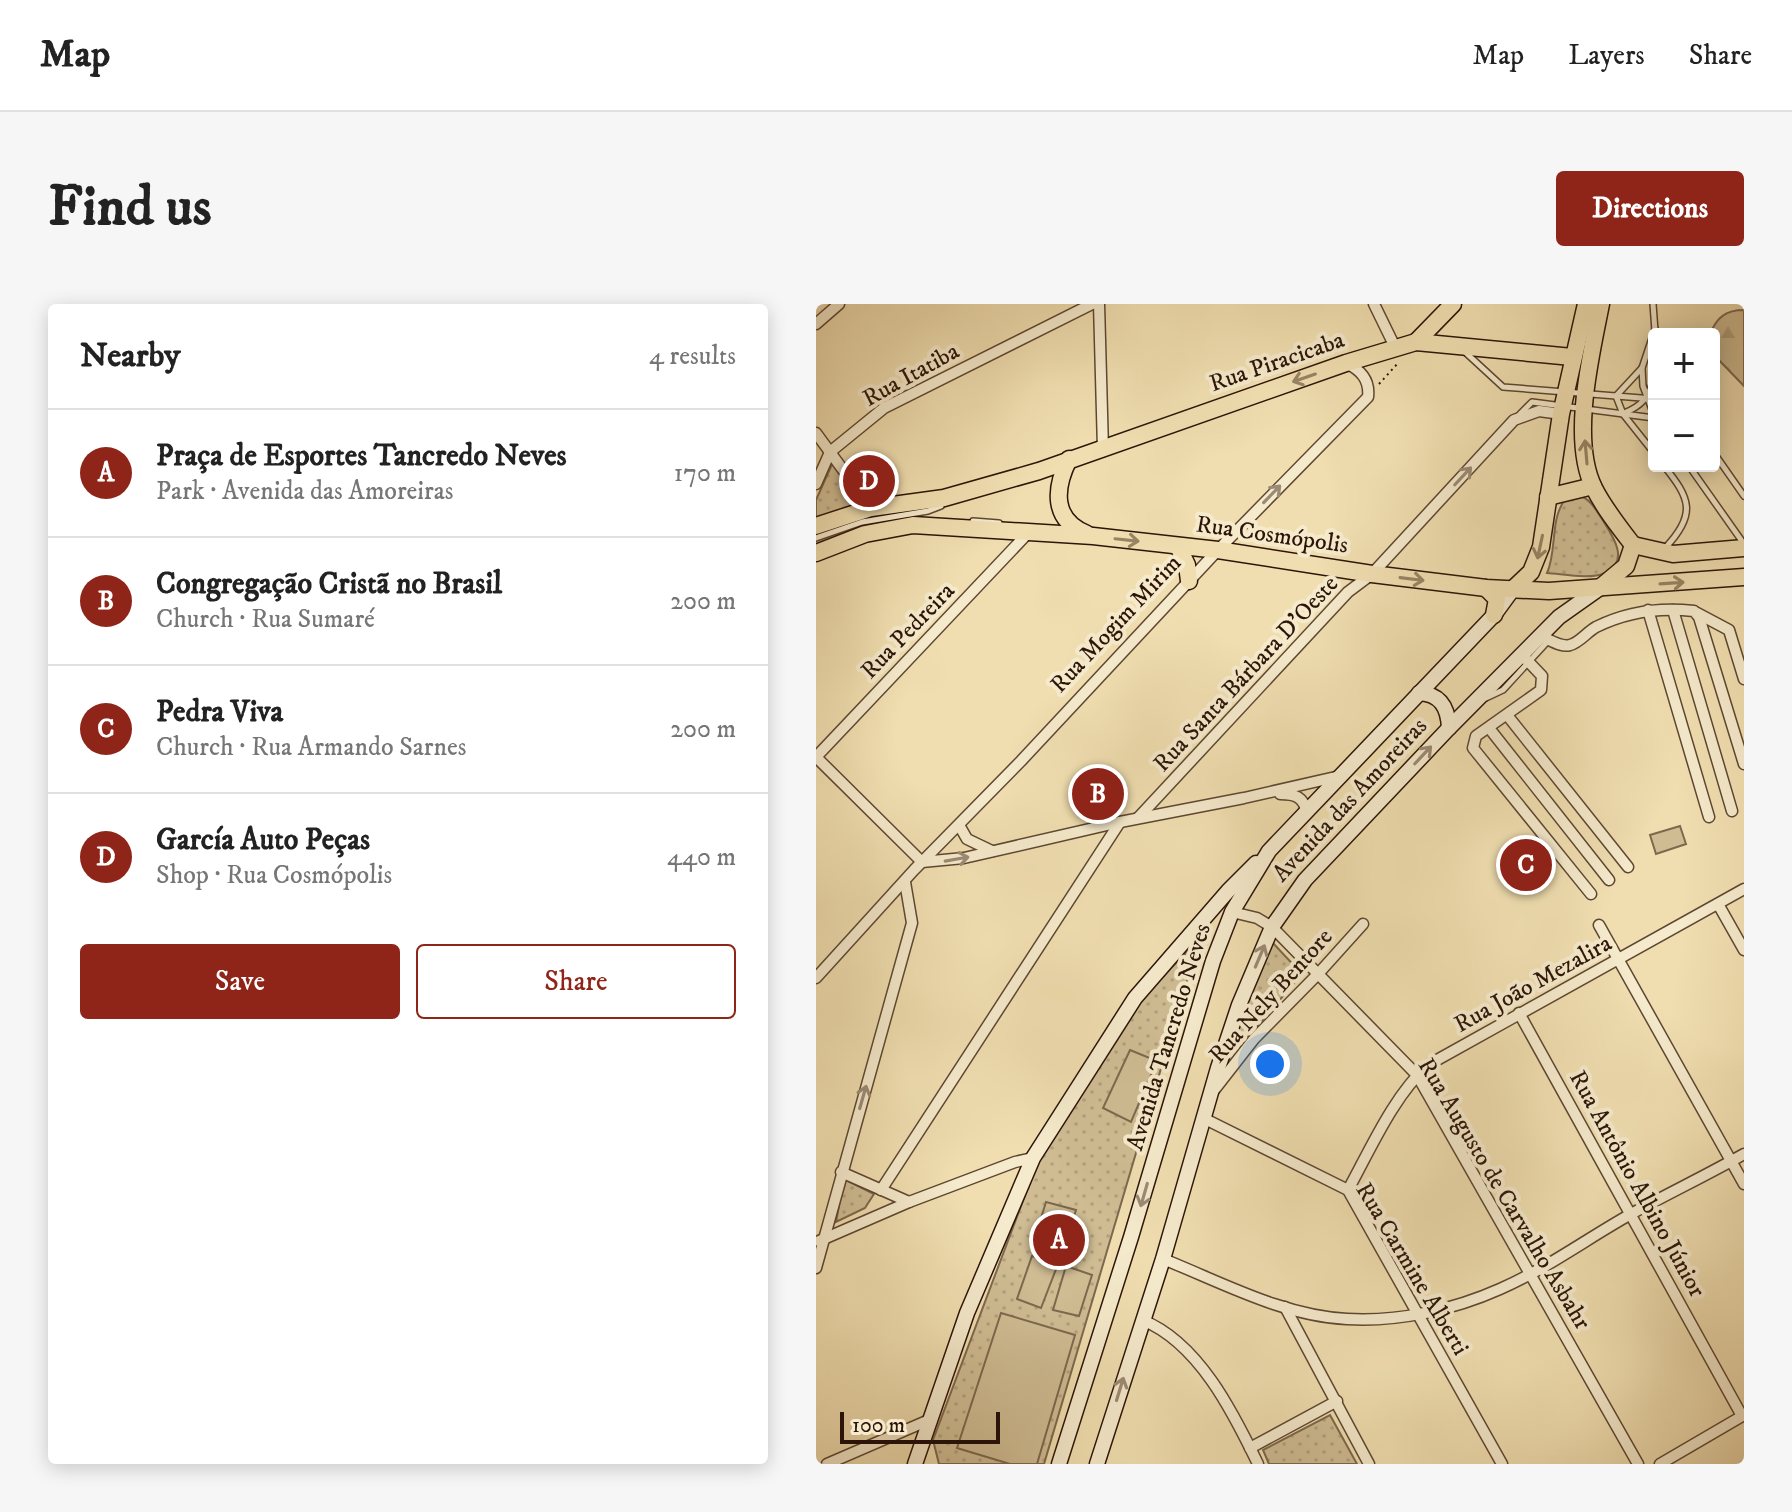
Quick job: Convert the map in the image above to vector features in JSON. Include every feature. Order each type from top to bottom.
[{"type":"main road","points":[[1416,342],[1453,304]]},
{"type":"main road","points":[[1513,589],[1531,572],[1538,557],[1563,404],[1586,304]]},
{"type":"main road","points":[[1601,304],[1584,402],[1586,461],[1593,486],[1633,545],[1673,554],[1744,546]]},
{"type":"main road","name":"Rua Piracicaba","points":[[816,526],[871,508],[944,498],[1039,471],[1346,363],[1416,342],[1572,357]]},
{"type":"main road","points":[[1069,459],[1060,480],[1062,515],[1072,526],[1093,536]]},
{"type":"main road","points":[[1548,497],[1593,486]]},
{"type":"main road","name":"Rua Cosmópolis","points":[[816,553],[865,534],[899,526],[938,526],[1093,536],[1218,550],[1486,588],[1549,591],[1600,588]]},
{"type":"main road","points":[[1600,588],[1626,566],[1633,545]]},
{"type":"main road","points":[[1178,546],[1187,565],[1189,581]]},
{"type":"main road","points":[[1600,588],[1744,577]]},
{"type":"main road","points":[[1486,588],[1497,599],[1494,615]]},
{"type":"main road","name":"Avenida das Amoreiras","points":[[1097,1464],[1163,1259],[1239,1005],[1272,927],[1305,880],[1449,728],[1526,658],[1559,617],[1600,588]]},
{"type":"main road","name":"Avenida Tancredo Neves","points":[[1059,1464],[1213,961],[1232,912],[1269,851],[1494,615],[1513,589]]},
{"type":"main road","points":[[1419,693],[1438,698],[1445,705],[1449,728]]},
{"type":"main road","name":"Avenida das Amoreiras","points":[[915,1464],[967,1313],[1033,1158],[1135,998],[1228,891],[1269,851]]},
{"type":"main road","name":"Avenida das Amoreiras","points":[[1187,936],[1215,917],[1232,912]]},
{"type":"main road","points":[[920,1449],[926,1464]]},
{"type":"street","points":[[816,324],[839,304]]},
{"type":"street","name":"Rua Itatiba","points":[[816,484],[830,452],[884,408],[1092,304]]},
{"type":"street","points":[[1099,304],[1103,449]]},
{"type":"street","points":[[1374,304],[1395,347]]},
{"type":"street","points":[[1346,363],[1363,375],[1368,397]]},
{"type":"street","name":"Rua Mogim Mirim","points":[[816,978],[1218,550],[1368,397]]},
{"type":"street","name":"Rua Santa Bárbara D'Oeste","points":[[1138,818],[1348,592],[1372,574],[1514,420],[1563,404]]},
{"type":"street","points":[[816,433],[871,508]]},
{"type":"street","name":"Rua Pedreira","points":[[816,757],[1029,532]]},
{"type":"street","points":[[1648,610],[1709,817]]},
{"type":"street","points":[[1673,610],[1732,811]]},
{"type":"street","points":[[1545,638],[1564,646],[1571,645],[1592,629],[1631,612],[1692,611],[1729,630],[1744,679]]},
{"type":"street","points":[[1697,613],[1744,764]]},
{"type":"street","points":[[1526,658],[1543,679],[1541,690],[1474,738],[1473,748],[1591,894]]},
{"type":"street","points":[[1507,715],[1628,867]]},
{"type":"street","points":[[1489,728],[1609,880]]},
{"type":"street","points":[[816,757],[922,862],[964,858],[1340,776]]},
{"type":"street","points":[[1258,794],[1292,794],[1301,799],[1307,812]]},
{"type":"street","points":[[886,1213],[881,1190],[1120,822]]},
{"type":"street","points":[[959,825],[967,839],[992,851]]},
{"type":"street","points":[[816,1268],[820,1241],[912,923],[905,882]]},
{"type":"street","name":"Rua João Mezalira","points":[[1348,1190],[1417,1075],[1428,1065],[1744,889]]},
{"type":"street","points":[[891,896],[899,902],[912,923]]},
{"type":"street","points":[[1718,904],[1744,950]]},
{"type":"street","name":"Rua Augusto de Carvalho Asbahr","points":[[1232,912],[1249,915],[1272,927],[1417,1075],[1638,1464]]},
{"type":"street","name":"Rua Nely Bentore","points":[[1211,1096],[1254,1039],[1363,924]]},
{"type":"street","points":[[1599,925],[1744,1184]]},
{"type":"street","name":"Rua Antônio Albino Júnior","points":[[1519,1013],[1743,1416]]},
{"type":"street","name":"Rua Carmine Alberti","points":[[1203,1118],[1348,1190],[1502,1464]]},
{"type":"street","points":[[1163,1259],[1285,1307],[1345,1319],[1418,1314],[1462,1303],[1502,1288],[1744,1154]]},
{"type":"street","points":[[820,1241],[909,1202],[1033,1158]]},
{"type":"street","points":[[841,1172],[909,1202]]},
{"type":"street","points":[[1285,1307],[1369,1464]]},
{"type":"street","points":[[1142,1320],[1156,1326],[1183,1346],[1204,1369],[1258,1464]]},
{"type":"street","points":[[1250,1448],[1337,1401]]},
{"type":"street","points":[[1660,1464],[1743,1416]]},
{"type":"street","points":[[827,1464],[929,1420]]},
{"type":"lane","points":[[1653,304],[1655,328]]},
{"type":"lane","points":[[1459,347],[1503,387],[1563,404],[1616,396],[1646,398]]},
{"type":"lane","points":[[1616,396],[1642,368],[1648,351]]},
{"type":"lane","points":[[1642,368],[1648,402]]},
{"type":"lane","points":[[1623,414],[1638,407],[1648,393]]},
{"type":"lane","points":[[1616,396],[1623,414],[1648,445]]},
{"type":"lane","points":[[1563,404],[1584,402],[1623,414],[1648,416]]},
{"type":"lane","points":[[1720,462],[1744,496]]},
{"type":"lane","points":[[816,538],[878,518],[928,511],[1032,478],[1039,471]]},
{"type":"lane","points":[[1661,552],[1687,515],[1688,503],[1683,490],[1669,472]]},
{"type":"lane","points":[[1693,472],[1744,546]]},
{"type":"lane","points":[[816,546],[864,529],[913,519],[992,522],[1029,532]]},
{"type":"path","points":[[1368,397],[1416,342]]},
{"type":"green space","points":[[1744,310],[1744,386],[1720,361],[1720,328],[1713,328],[1732,311]]},
{"type":"green space","points":[[833,462],[859,506],[816,518],[816,500]]},
{"type":"green space","points":[[1581,496],[1593,506],[1610,532],[1617,548],[1617,562],[1613,568],[1599,575],[1547,573],[1560,509],[1564,501]]},
{"type":"green space","points":[[1680,826],[1686,844],[1656,854],[1650,835]]},
{"type":"green space","points":[[1199,940],[1044,1464],[939,1464],[933,1440],[1041,1153],[1138,1001]]},
{"type":"green space","points":[[1272,942],[1302,974],[1241,1045],[1231,1043]]},
{"type":"green space","points":[[1130,1050],[1157,1061],[1131,1122],[1103,1108]]},
{"type":"green space","points":[[844,1179],[874,1194],[865,1208],[836,1222]]},
{"type":"green space","points":[[1046,1202],[1076,1210],[1062,1254],[1033,1244]]},
{"type":"green space","points":[[1032,1256],[1058,1264],[1041,1308],[1017,1299]]},
{"type":"green space","points":[[1066,1266],[1092,1275],[1079,1316],[1053,1310]]},
{"type":"green space","points":[[1001,1313],[1075,1335],[1037,1464],[1010,1464],[957,1448]]},
{"type":"green space","points":[[1330,1415],[1357,1464],[1269,1464],[1263,1450]]},
{"type":"place","name":"García Auto Peças","points":[[869,481]]},
{"type":"place","name":"Congregação Cristã no Brasil","points":[[1098,794]]},
{"type":"place","name":"Pedra Viva","points":[[1526,865]]},
{"type":"place","name":"Praça de Esportes Tancredo Neves","points":[[1059,1240]]}]
